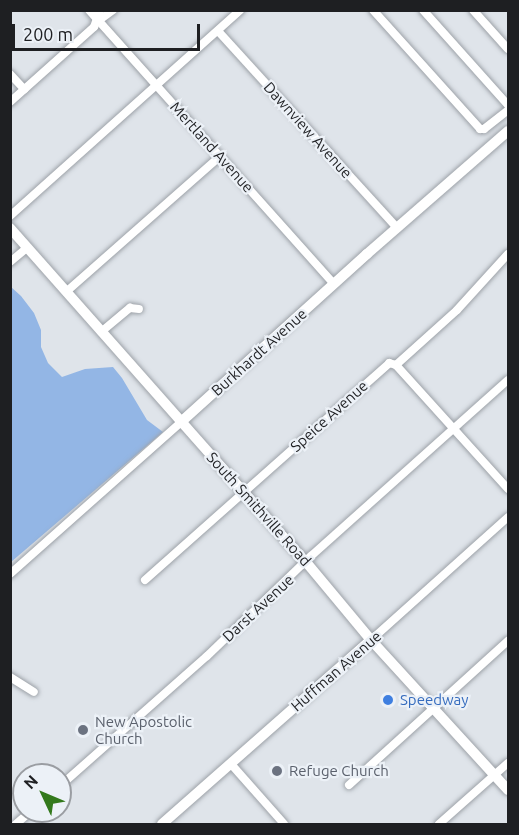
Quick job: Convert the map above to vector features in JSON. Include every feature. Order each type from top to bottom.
[{"type":"main road","name":"Burkhardt Avenue","points":[[181,422],[508,131]]},
{"type":"main road","name":"South Smithville Road","points":[[10,228],[306,562],[371,640],[508,790]]},
{"type":"main road","name":"Huffman Avenue","points":[[163,824],[371,640]]},
{"type":"street","name":"Mertland Avenue","points":[[88,10],[334,284]]},
{"type":"street","points":[[98,21],[99,10]]},
{"type":"street","points":[[10,102],[113,10]]},
{"type":"street","points":[[10,216],[240,10]]},
{"type":"street","points":[[423,10],[508,105]]},
{"type":"street","points":[[473,10],[508,50]]},
{"type":"street","points":[[377,12],[481,129],[490,125],[508,110]]},
{"type":"street","name":"Dawnview Avenue","points":[[218,31],[397,228]]},
{"type":"street","points":[[10,74],[24,89]]},
{"type":"street","points":[[66,292],[220,156]]},
{"type":"street","points":[[10,262],[28,247]]},
{"type":"street","name":"Speice Avenue","points":[[145,580],[389,363],[396,365],[456,310],[508,254]]},
{"type":"street","points":[[102,332],[130,308],[139,309]]},
{"type":"street","points":[[396,365],[508,489]]},
{"type":"street","name":"Darst Avenue","points":[[72,775],[207,656],[306,562],[508,380]]},
{"type":"street","name":"Burkhardt Avenue","points":[[10,574],[181,422]]},
{"type":"street","name":"Huffman Avenue","points":[[371,640],[508,517]]},
{"type":"street","points":[[349,785],[508,641]]},
{"type":"street","points":[[10,677],[34,692]]},
{"type":"street","points":[[439,825],[508,763]]},
{"type":"street","points":[[231,764],[284,825]]},
{"type":"shaded area","points":[[11,287],[34,313],[41,330],[41,347],[48,363],[62,377],[85,369],[113,367],[147,420],[163,432],[11,562]]},
{"type":"place","name":"Speedway","points":[[388,700]]},
{"type":"place","name":"New Apostolic Church","points":[[83,730]]},
{"type":"place","name":"Refuge Church","points":[[277,771]]}]
